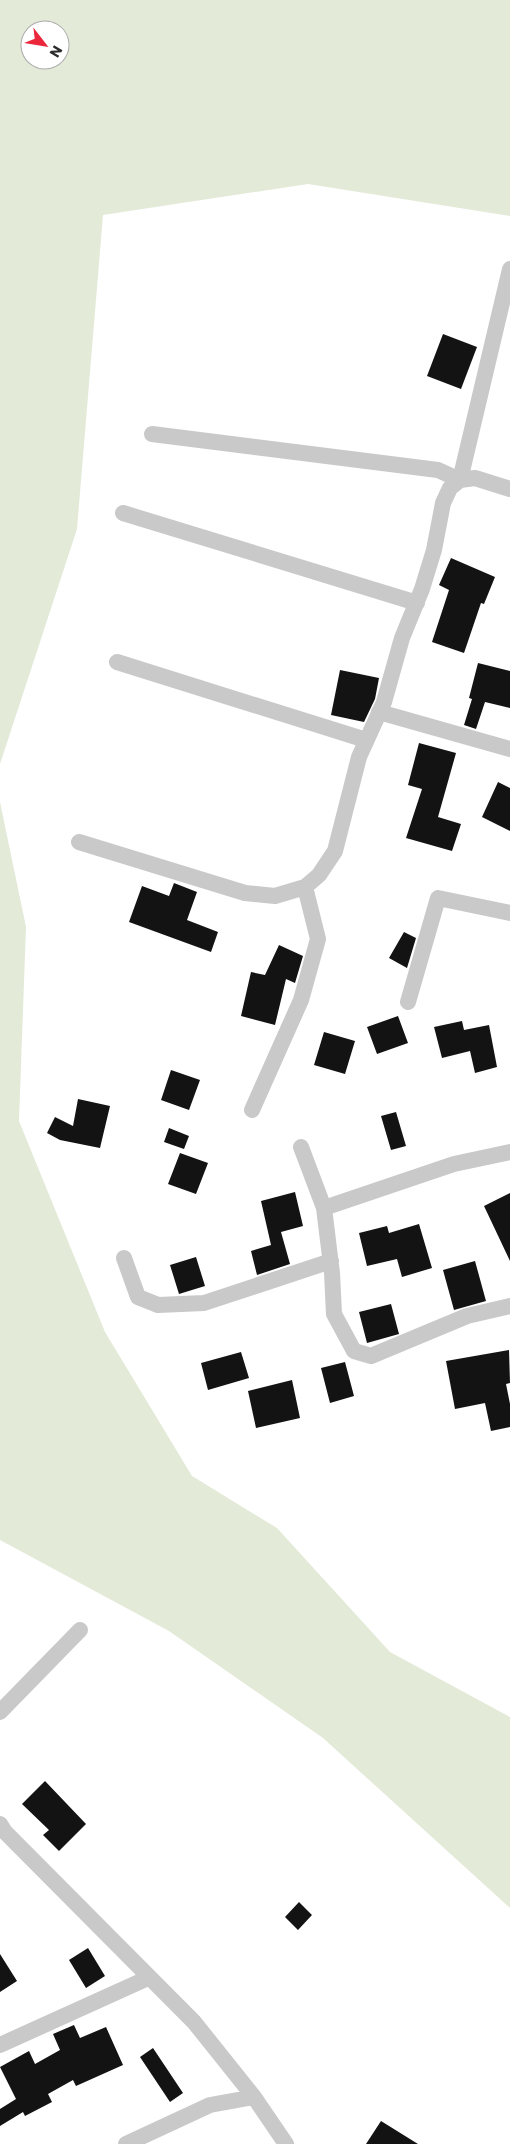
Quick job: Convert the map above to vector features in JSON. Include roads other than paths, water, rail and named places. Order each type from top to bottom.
[{"type":"street","points":[[460,480],[510,269]]},
{"type":"street","points":[[152,434],[438,470],[460,480]]},
{"type":"street","points":[[79,842],[245,892],[275,896],[305,887],[319,875],[335,851],[360,757],[379,712],[402,638],[417,603],[434,550],[443,503],[450,488],[460,480],[475,478],[510,489]]},
{"type":"street","points":[[123,513],[417,603]]},
{"type":"street","points":[[117,662],[366,740]]},
{"type":"street","points":[[379,712],[510,749]]},
{"type":"street","points":[[252,1110],[301,1000],[318,939],[305,887]]},
{"type":"street","points":[[408,1002],[438,898],[510,913]]},
{"type":"street","points":[[301,1147],[324,1208],[331,1261],[334,1314],[354,1351],[371,1356],[467,1316],[510,1306]]},
{"type":"street","points":[[324,1208],[454,1164],[510,1152]]},
{"type":"street","points":[[124,1258],[138,1297],[158,1305],[204,1303],[331,1261]]},
{"type":"street","points":[[0,1712],[80,1630]]},
{"type":"street","points":[[0,1824],[5,1832],[148,1978],[194,2022],[254,2097],[286,2144]]},
{"type":"street","points":[[0,2044],[148,1978]]},
{"type":"street","points":[[126,2144],[210,2106],[254,2097]]}]
